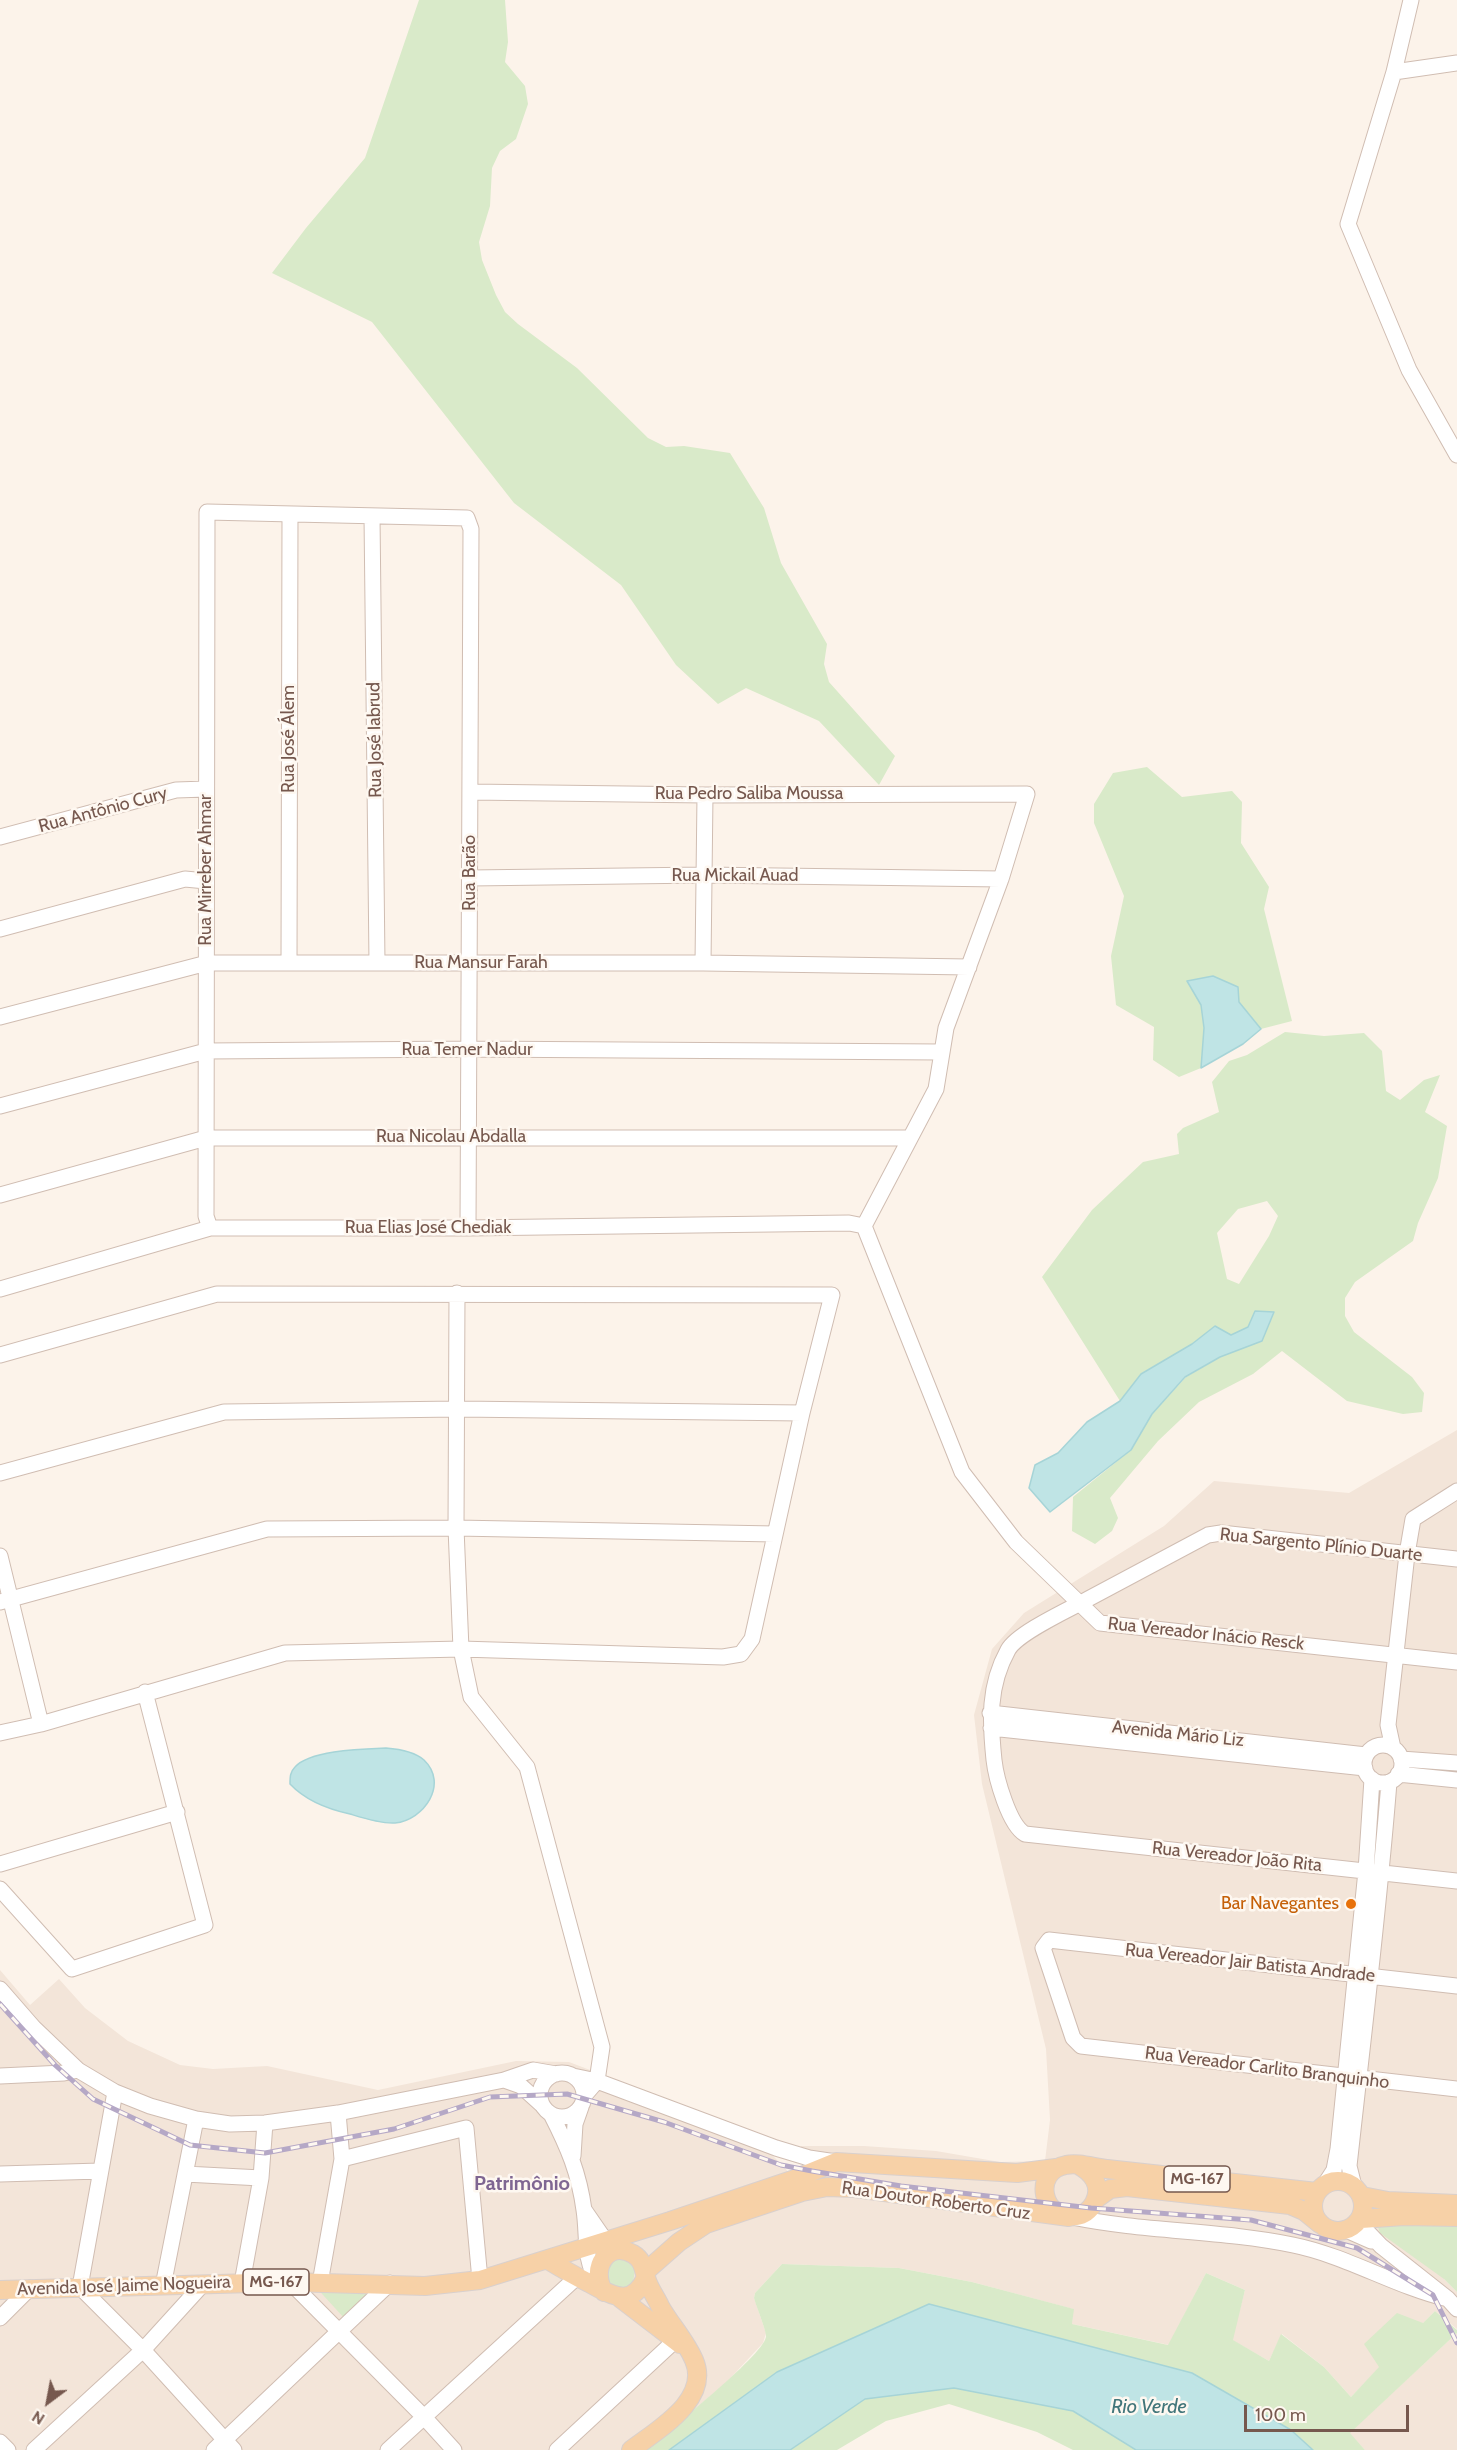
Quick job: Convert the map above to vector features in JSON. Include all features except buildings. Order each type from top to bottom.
[{"type":"main road","name":"Avenida José Jaime Nogueira","points":[[0,2290],[290,2282],[390,2283],[425,2286],[480,2280],[792,2180],[836,2162],[1017,2173],[1056,2168],[1067,2164],[1321,2188]]},
{"type":"main road","points":[[1078,2165],[1094,2178],[1097,2188],[1096,2199]]},
{"type":"main road","points":[[1056,2168],[1049,2174],[1045,2183],[1044,2193],[1047,2203],[1052,2210],[1071,2217]]},
{"type":"main road","points":[[1457,2204],[1388,2201],[1358,2191],[1340,2181],[1321,2188],[1313,2203],[1314,2214],[1320,2224],[1330,2231],[1355,2224],[1404,2216],[1457,2217]]},
{"type":"main road","name":"Rua Doutor Roberto Cruz","points":[[645,2275],[679,2242],[706,2224],[802,2192],[827,2187],[855,2188],[1071,2217]]},
{"type":"main road","name":"MG-167","points":[[1071,2217],[1081,2215],[1091,2208],[1096,2199],[1110,2189],[1127,2187],[1290,2205],[1304,2211],[1320,2224]]},
{"type":"main road","points":[[1355,2224],[1364,2207],[1358,2191]]},
{"type":"main road","name":"Avenida José Jaime Nogueira","points":[[622,2251],[670,2220]]},
{"type":"main road","points":[[622,2251],[633,2254],[641,2261],[645,2275],[660,2305],[697,2369],[697,2381],[692,2396],[672,2418],[631,2450]]},
{"type":"main road","name":"MG-167","points":[[608,2290],[597,2271],[602,2260],[610,2253],[622,2251]]},
{"type":"main road","points":[[548,2260],[577,2277],[608,2290],[680,2341]]},
{"type":"main road","points":[[608,2290],[636,2292],[645,2275]]},
{"type":"street","points":[[1411,0],[1394,72],[1348,224],[1409,370],[1457,455]]},
{"type":"street","points":[[1394,72],[1457,63]]},
{"type":"street","name":"Rua Mirreber Ahmar","points":[[210,1228],[206,1216],[207,512],[290,514]]},
{"type":"street","points":[[290,514],[372,516]]},
{"type":"street","name":"Rua José Álem","points":[[289,963],[290,514]]},
{"type":"street","name":"Rua Barão","points":[[372,516],[467,518],[471,530],[468,1228]]},
{"type":"street","name":"Rua José Iabrud","points":[[372,516],[377,963]]},
{"type":"street","name":"Rua Antônio Cury","points":[[0,837],[176,790],[206,789]]},
{"type":"street","name":"Rua Pedro Saliba Moussa","points":[[470,792],[705,795],[1027,794],[1001,879]]},
{"type":"street","points":[[703,963],[705,795]]},
{"type":"street","name":"Rua Mickail Auad","points":[[470,878],[704,875],[1001,879]]},
{"type":"street","points":[[0,929],[185,879],[206,881]]},
{"type":"street","points":[[864,1226],[936,1089],[946,1028],[1001,879]]},
{"type":"street","name":"Rua Mansur Farah","points":[[0,1017],[207,963],[703,963],[969,967]]},
{"type":"street","name":"Rua Temer Nadur","points":[[0,1106],[206,1051],[469,1049],[941,1052]]},
{"type":"street","name":"Rua Nicolau Abdalla","points":[[0,1195],[206,1138],[469,1136],[909,1138]]},
{"type":"street","name":"Rua Elias José Chediak","points":[[0,1289],[210,1228],[468,1228],[849,1222],[864,1226]]},
{"type":"street","name":"Rua Vereador Inácio Resck","points":[[864,1226],[962,1472],[1016,1542],[1100,1623],[1457,1662]]},
{"type":"street","points":[[457,1293],[456,1528],[461,1649],[471,1697],[527,1767],[602,2047],[597,2081],[574,2113],[569,2116],[556,2116],[521,2086],[504,2080]]},
{"type":"street","points":[[0,1355],[217,1294],[832,1294],[802,1413],[752,1639],[741,1654],[723,1658],[461,1649],[285,1653],[41,1724],[0,1733]]},
{"type":"street","points":[[0,1473],[224,1412],[458,1408],[802,1413]]},
{"type":"street","points":[[1358,2191],[1348,2166],[1351,2078],[1374,1872],[1395,1766],[1388,1725],[1407,1554],[1413,1520],[1457,1491]]},
{"type":"street","points":[[6,1600],[267,1529],[456,1528],[775,1534]]},
{"type":"street","name":"Rua Sargento Plínio Duarte","points":[[1018,1830],[995,1770],[990,1720],[992,1689],[1008,1648],[1052,1616],[1208,1535],[1221,1533],[1457,1559]]},
{"type":"street","points":[[0,1556],[6,1600],[41,1724]]},
{"type":"street","points":[[0,1888],[72,1969],[205,1925],[145,1692]]},
{"type":"street","name":"Avenida Mário Liz","points":[[990,1720],[1370,1762]]},
{"type":"street","points":[[1374,1872],[1370,1762],[1388,1725]]},
{"type":"street","points":[[1370,1762],[1377,1781],[1395,1766],[1457,1763]]},
{"type":"street","points":[[1370,1762],[1457,1780]]},
{"type":"street","points":[[0,1864],[177,1812]]},
{"type":"street","name":"Rua Vereador João Rita","points":[[1018,1830],[1025,1834],[1457,1881]]},
{"type":"street","name":"Rua Vereador Jair Batista Andrade","points":[[1077,2044],[1042,1948],[1049,1940],[1457,1986]]},
{"type":"street","points":[[0,1989],[34,2028],[78,2070],[115,2092],[150,2106],[196,2119],[230,2124],[265,2123],[338,2113],[504,2080],[533,2070],[564,2073],[597,2081],[776,2148],[836,2162]]},
{"type":"street","name":"Rua Vereador Carlito Branquinho","points":[[1077,2044],[1457,2089]]},
{"type":"street","points":[[0,2076],[64,2073],[78,2070]]},
{"type":"street","points":[[556,2074],[543,2084],[540,2095],[573,2156]]},
{"type":"street","points":[[573,2076],[581,2085],[583,2100],[574,2124],[573,2156],[585,2211],[588,2264],[608,2290]]},
{"type":"street","points":[[1321,2188],[1334,2170],[1351,2078]]},
{"type":"street","points":[[115,2092],[80,2287],[143,2350],[224,2447],[338,2331],[390,2283]]},
{"type":"street","points":[[320,2283],[342,2159],[338,2113]]},
{"type":"street","points":[[163,2286],[196,2119]]},
{"type":"street","points":[[242,2283],[261,2178],[265,2123]]},
{"type":"street","points":[[342,2159],[466,2128],[480,2280]]},
{"type":"street","points":[[0,2174],[100,2171]]},
{"type":"street","points":[[185,2174],[261,2178]]},
{"type":"street","points":[[585,2211],[605,2240],[622,2251]]},
{"type":"street","name":"Rua Doutor Roberto Cruz","points":[[1071,2217],[1112,2224],[1207,2231],[1295,2245],[1360,2266],[1452,2304]]},
{"type":"street","name":"Rua Doutor Roberto Cruz","points":[[1355,2224],[1452,2304]]},
{"type":"street","points":[[388,2450],[577,2277]]},
{"type":"street","points":[[290,2282],[454,2450]]},
{"type":"street","points":[[34,2450],[143,2350],[203,2284]]},
{"type":"street","points":[[0,2318],[30,2288]]},
{"type":"street","points":[[557,2450],[680,2341]]},
{"type":"street","points":[[0,2442],[8,2450]]},
{"type":"shaded area","points":[[1457,1430],[1457,2223],[1444,2279],[1457,2292],[1457,2329],[1435,2311],[1351,2397],[1324,2367],[1282,2334],[1269,2361],[1232,2340],[1245,2290],[1206,2273],[1169,2345],[1072,2324],[1073,2309],[972,2282],[899,2268],[782,2264],[755,2293],[754,2298],[766,2333],[763,2343],[724,2385],[645,2450],[0,2450],[0,1970],[30,2005],[59,1979],[85,2008],[128,2041],[180,2065],[213,2069],[267,2066],[378,2090],[516,2061],[569,2062],[748,2130],[803,2187],[801,2146],[864,2146],[936,2151],[1000,2162],[1045,2161],[1050,2120],[1046,2049],[982,1784],[974,1715],[992,1649],[1024,1613],[1164,1526],[1214,1481],[1349,1493]]},
{"type":"shaded area","points":[[1457,2333],[1457,2450],[1365,2450],[1349,2433]]},
{"type":"green space","points":[[419,0],[505,0],[508,42],[505,62],[525,86],[528,104],[516,139],[500,151],[492,168],[490,206],[479,242],[482,260],[505,312],[577,368],[648,438],[666,447],[684,446],[730,453],[764,508],[781,563],[827,644],[824,664],[829,682],[895,756],[879,785],[819,721],[746,688],[718,704],[676,665],[621,585],[514,503],[372,322],[272,273],[306,228],[365,158]]},
{"type":"green space","points":[[1147,767],[1182,797],[1232,791],[1242,802],[1241,843],[1269,887],[1264,909],[1292,1021],[1261,1029],[1239,1002],[1188,981],[1201,1005],[1204,1028],[1201,1068],[1179,1077],[1153,1060],[1154,1027],[1116,1005],[1111,956],[1124,896],[1094,823],[1094,804],[1113,773]]},
{"type":"green space","points":[[1285,1032],[1324,1036],[1364,1033],[1382,1051],[1386,1091],[1400,1100],[1424,1080],[1440,1075],[1425,1112],[1447,1126],[1438,1178],[1418,1223],[1413,1241],[1355,1282],[1345,1298],[1345,1316],[1354,1332],[1412,1377],[1424,1393],[1422,1412],[1403,1414],[1347,1401],[1282,1351],[1253,1374],[1199,1402],[1158,1441],[1110,1498],[1118,1518],[1112,1531],[1095,1544],[1072,1531],[1073,1497],[1131,1450],[1152,1414],[1186,1377],[1220,1357],[1261,1341],[1248,1327],[1231,1335],[1215,1326],[1192,1344],[1142,1373],[1120,1401],[1042,1277],[1092,1210],[1143,1162],[1179,1154],[1177,1134],[1183,1128],[1219,1112],[1212,1082],[1229,1061],[1247,1055]],"holes":[[[1267,1201],[1278,1216],[1269,1236],[1239,1284],[1227,1279],[1217,1233],[1238,1209]]]},
{"type":"green space","points":[[1457,2223],[1457,2292],[1444,2279],[1380,2233],[1378,2227],[1380,2224]]},
{"type":"green space","points":[[614,2259],[624,2259],[635,2269],[633,2283],[625,2289],[610,2287],[604,2269]]},
{"type":"green space","points":[[782,2264],[899,2268],[972,2282],[1074,2309],[1072,2324],[1168,2345],[1206,2273],[1245,2290],[1233,2340],[1269,2361],[1281,2334],[1324,2367],[1351,2397],[1379,2367],[1364,2344],[1397,2313],[1423,2323],[1435,2311],[1457,2330],[1457,2333],[1350,2433],[1365,2450],[1313,2450],[1291,2430],[1192,2373],[777,2372],[669,2450],[645,2450],[731,2377],[760,2347],[766,2334],[754,2298],[755,2293]]},
{"type":"green space","points":[[313,2284],[378,2290],[345,2319]]},
{"type":"green space","points":[[954,2388],[1073,2411],[1136,2450],[1073,2450],[1037,2432],[949,2404],[886,2421],[837,2450],[790,2450],[865,2399]]},
{"type":"water","points":[[1213,976],[1238,987],[1239,1002],[1261,1029],[1243,1044],[1201,1068],[1204,1028],[1201,1005],[1187,981]]},
{"type":"water","points":[[1255,1311],[1274,1312],[1262,1341],[1220,1357],[1185,1377],[1152,1414],[1131,1450],[1050,1512],[1029,1488],[1035,1465],[1058,1453],[1087,1422],[1120,1401],[1141,1374],[1192,1344],[1215,1326],[1231,1335],[1248,1327]]},
{"type":"water","points":[[386,1748],[416,1754],[431,1769],[434,1780],[430,1799],[424,1808],[406,1820],[384,1823],[333,1810],[310,1800],[290,1784],[293,1769],[302,1761],[312,1757],[337,1752]]},
{"type":"water","name":"Rio Verde","points":[[929,2304],[1192,2373],[1291,2430],[1313,2450],[1136,2450],[1073,2411],[954,2388],[865,2399],[790,2450],[669,2450],[777,2372]]},
{"type":"railway","points":[[0,2004],[55,2065],[93,2099],[190,2145],[265,2153],[394,2129],[490,2097],[567,2094],[664,2122],[781,2165],[901,2186],[1091,2208],[1251,2220],[1357,2248],[1433,2295],[1457,2343]]},
{"type":"place","name":"Bar Navegantes","points":[[1351,1904]]},
{"type":"district","name":"Patrimônio","points":[[522,2184]]}]
